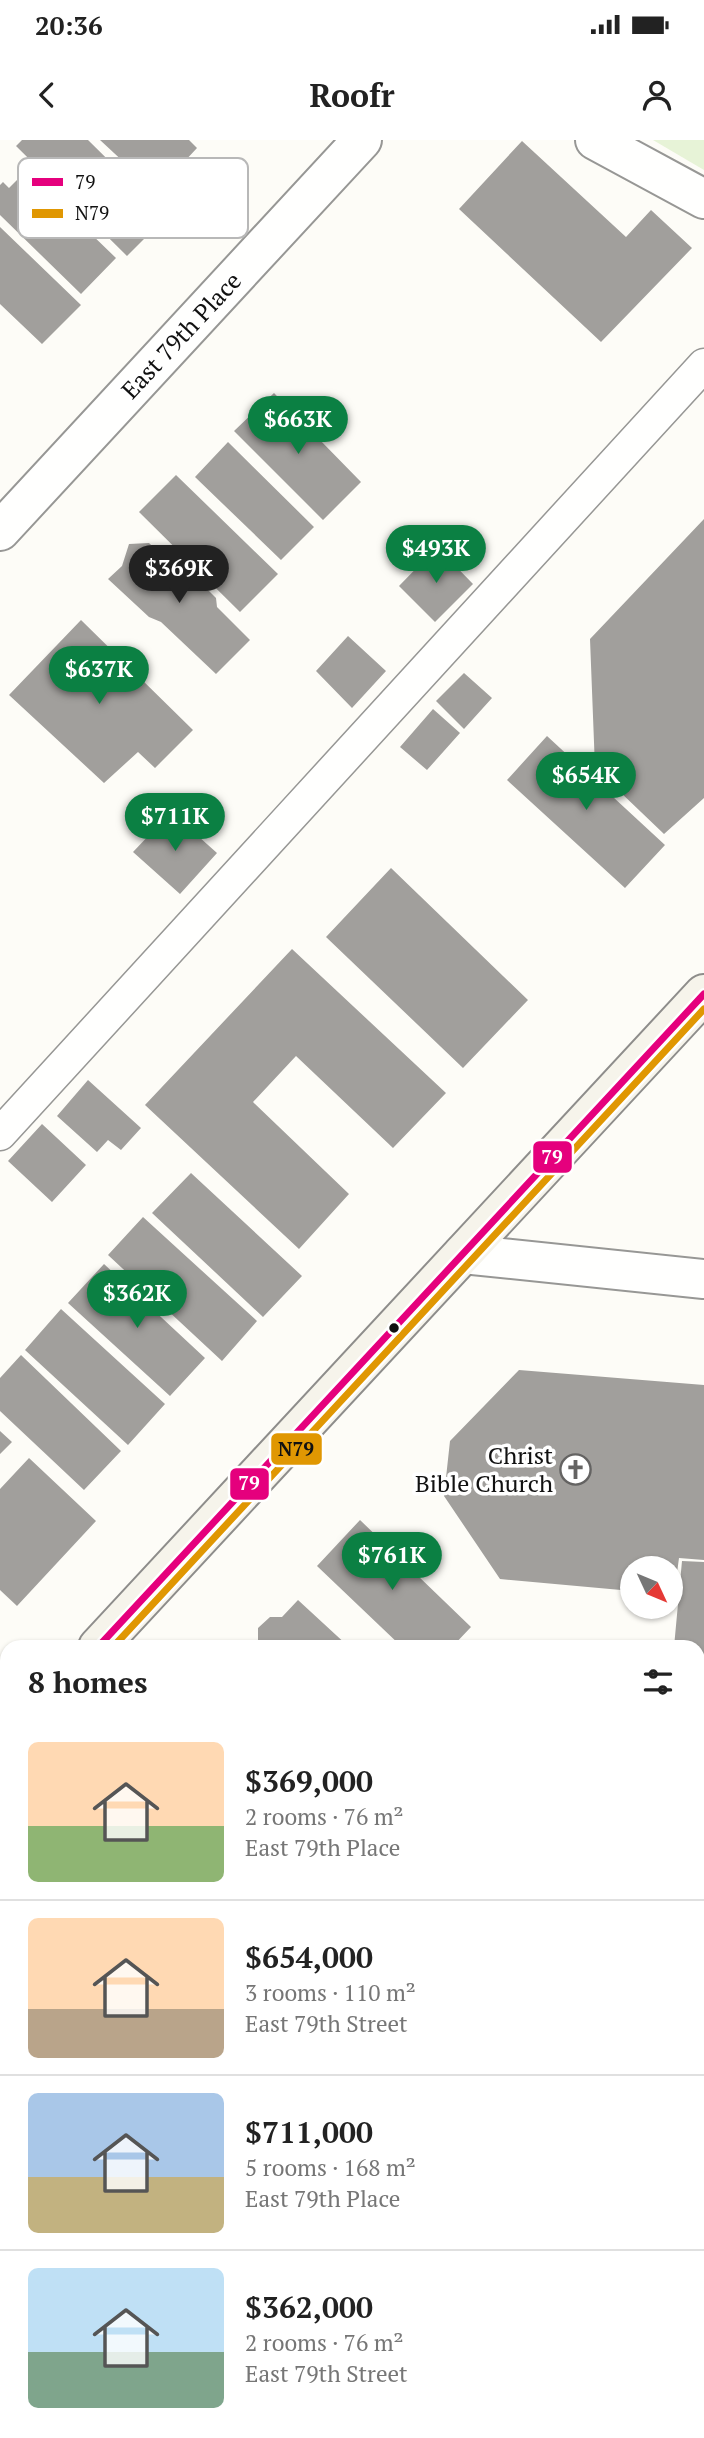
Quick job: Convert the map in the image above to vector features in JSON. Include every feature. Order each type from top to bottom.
[{"type":"main road","points":[[104,1640],[704,994]]},
{"type":"street","name":"East 79th Place","points":[[0,531],[362,140]]},
{"type":"street","points":[[595,140],[704,199]]},
{"type":"street","points":[[463,1254],[704,1279]]},
{"type":"lane","points":[[0,1134],[704,365]]},
{"type":"green space","points":[[653,140],[704,140],[704,170]]},
{"type":"building","points":[[22,140],[88,140],[106,158],[28,158],[16,146]]},
{"type":"building","points":[[100,140],[189,140],[197,148],[188,158],[119,158]]},
{"type":"building","points":[[522,141],[626,237],[651,210],[692,248],[601,342],[459,209]]},
{"type":"building","points":[[18,179],[18,233],[0,215],[0,185],[3,182],[9,188]]},
{"type":"building","points":[[0,227],[81,305],[42,344],[0,304]]},
{"type":"building","points":[[24,238],[95,238],[116,258],[81,294]]},
{"type":"building","points":[[109,238],[145,238],[127,256]]},
{"type":"building","points":[[274,393],[361,482],[323,520],[234,431]]},
{"type":"building","points":[[228,442],[314,527],[281,560],[195,477]]},
{"type":"building","points":[[176,475],[278,574],[240,612],[139,512]]},
{"type":"building","points":[[704,519],[704,798],[664,834],[595,768],[590,639]]},
{"type":"building","points":[[149,543],[170,563],[185,567],[216,598],[217,607],[250,640],[216,674],[161,622],[149,617],[108,579],[122,566],[129,544]]},
{"type":"building","points":[[437,547],[473,584],[435,622],[399,586]]},
{"type":"building","points":[[81,620],[193,730],[155,768],[138,752],[104,783],[9,695]]},
{"type":"building","points":[[348,636],[386,671],[352,708],[316,671]]},
{"type":"building","points":[[464,673],[492,698],[464,729],[436,701]]},
{"type":"building","points":[[433,709],[460,733],[427,770],[400,747]]},
{"type":"building","points":[[547,736],[665,845],[625,888],[507,780]]},
{"type":"building","points":[[171,812],[217,853],[180,894],[133,852]]},
{"type":"building","points":[[391,868],[528,1000],[463,1068],[326,937]]},
{"type":"building","points":[[292,949],[446,1093],[393,1148],[296,1056],[253,1102],[349,1194],[299,1249],[145,1105]]},
{"type":"building","points":[[88,1080],[141,1128],[121,1150],[108,1140],[97,1152],[57,1116]]},
{"type":"building","points":[[42,1124],[86,1165],[52,1202],[8,1161]]},
{"type":"building","points":[[191,1173],[302,1276],[263,1317],[152,1213]]},
{"type":"building","points":[[143,1217],[257,1321],[222,1361],[108,1255]]},
{"type":"building","points":[[104,1264],[205,1358],[170,1396],[68,1303]]},
{"type":"building","points":[[61,1309],[165,1404],[128,1445],[25,1350]]},
{"type":"building","points":[[21,1355],[121,1451],[84,1490],[0,1411],[0,1378]]},
{"type":"building","name":"Christ Bible Church","points":[[519,1370],[704,1385],[704,1560],[683,1558],[683,1556],[620,1556],[620,1590],[500,1579],[444,1496],[450,1441]]},
{"type":"building","points":[[0,1431],[12,1442],[0,1454]]},
{"type":"building","points":[[29,1458],[96,1521],[17,1606],[0,1590],[0,1489]]},
{"type":"building","points":[[360,1520],[471,1627],[459,1640],[395,1640],[317,1566]]},
{"type":"building","points":[[683,1561],[704,1562],[704,1640],[675,1640],[677,1619],[683,1619]]},
{"type":"building","points":[[298,1600],[341,1640],[258,1640],[258,1628],[270,1617],[282,1617]]},
{"type":"transit line","name":"79","points":[[104,1640],[704,994]]},
{"type":"transit line","name":"N79","points":[[119,1640],[704,1009]]},
{"type":"place","name":"Christ Bible Church","points":[[576,1469]]}]
